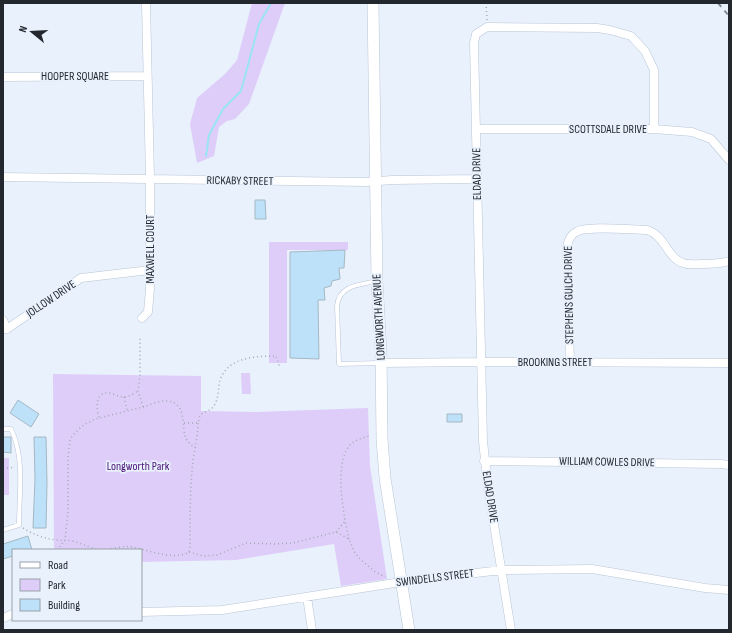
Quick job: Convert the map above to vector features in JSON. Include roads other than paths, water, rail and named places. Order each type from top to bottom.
[{"type":"street","points":[[146,3],[150,178]]},
{"type":"street","name":"LONGWORTH AVENUE","points":[[373,3],[377,281],[381,363],[382,439],[385,478],[408,630]]},
{"type":"street","name":"ELDAD DRIVE","points":[[511,630],[484,461],[476,179],[474,43],[476,34],[487,28],[597,28],[631,36],[646,51],[654,70],[654,128]]},
{"type":"street","name":"HOOPER SQUARE","points":[[3,76],[147,76]]},
{"type":"street","name":"SCOTTSDALE DRIVE","points":[[476,129],[654,128],[692,132],[711,139],[729,160]]},
{"type":"street","name":"RICKABY STREET","points":[[3,177],[375,182],[392,180],[476,179]]},
{"type":"street","name":"MAXWELL COURT","points":[[142,318],[148,312],[150,289],[150,178]]},
{"type":"street","name":"STEPHENS GULCH DRIVE","points":[[570,363],[567,247],[568,241],[576,231],[586,228],[647,230],[656,234],[674,257],[681,263],[715,264],[729,261]]},
{"type":"street","name":"JOLLOW DRIVE","points":[[5,329],[81,278],[150,270]]},
{"type":"street","points":[[3,320],[5,329]]},
{"type":"street","name":"BROOKING STREET","points":[[381,363],[729,363]]},
{"type":"street","name":"WILLIAM COWLES DRIVE","points":[[484,461],[729,465]]},
{"type":"street","name":"SWINDELLS STREET","points":[[142,612],[222,610],[401,582],[502,570],[592,569],[705,588],[729,590]]},
{"type":"street","points":[[307,597],[312,630]]},
{"type":"lane","points":[[377,281],[349,287],[338,298],[339,364],[381,363]]},
{"type":"lane","points":[[3,429],[11,429],[15,438],[19,466],[19,525],[3,530]]},
{"type":"waterway","points":[[206,156],[209,135],[223,109],[241,91],[259,24],[271,3]]},
{"type":"railway","points":[[718,3],[729,16]]},
{"type":"park label","name":"Longworth Park","points":[[138,466]]}]
